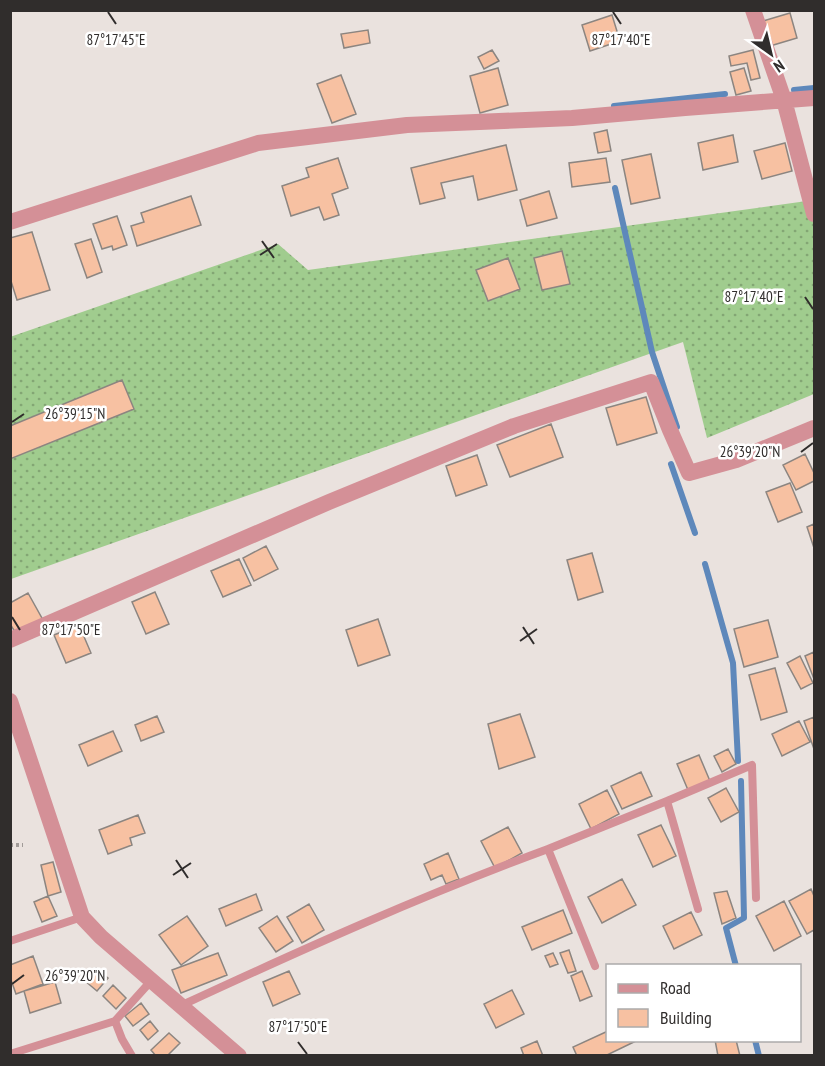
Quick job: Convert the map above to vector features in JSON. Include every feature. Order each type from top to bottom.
[{"type":"street","points":[[753,10],[784,100],[814,214]]},
{"type":"street","points":[[10,222],[258,143],[407,125],[572,118],[814,98]]},
{"type":"street","points":[[10,640],[329,502],[514,426],[651,382],[689,473],[736,460],[814,428]]},
{"type":"street","points":[[10,701],[82,916],[101,937],[239,1056]]},
{"type":"lane","points":[[180,1006],[331,936],[483,872],[548,849],[752,765],[756,898]]},
{"type":"lane","points":[[667,801],[698,909]]},
{"type":"lane","points":[[548,849],[595,966]]},
{"type":"lane","points":[[10,941],[82,916]]},
{"type":"lane","points":[[10,1054],[115,1021],[151,981]]},
{"type":"lane","points":[[115,1021],[132,1056]]},
{"type":"path","points":[[10,845],[23,845]]},
{"type":"green space","points":[[814,200],[814,394],[707,438],[683,342],[11,579],[10,337],[278,244],[308,270]]},
{"type":"building","points":[[790,13],[797,38],[770,46],[763,21]]},
{"type":"building","points":[[612,15],[620,41],[590,51],[582,25]]},
{"type":"building","points":[[368,30],[370,43],[344,48],[341,34]]},
{"type":"building","points":[[492,50],[499,61],[484,69],[478,57]]},
{"type":"building","points":[[753,50],[760,78],[751,80],[747,63],[731,66],[729,56]]},
{"type":"building","points":[[498,68],[508,105],[480,113],[470,76]]},
{"type":"building","points":[[744,68],[751,91],[736,95],[730,72]]},
{"type":"building","points":[[341,75],[356,114],[332,123],[317,84]]},
{"type":"building","points":[[607,130],[611,151],[598,153],[594,133]]},
{"type":"building","points":[[733,135],[738,162],[703,170],[698,143]]},
{"type":"building","points":[[785,143],[792,171],[762,179],[754,151]]},
{"type":"building","points":[[506,145],[517,190],[478,200],[473,176],[441,183],[445,198],[420,204],[411,168]]},
{"type":"building","points":[[651,154],[660,198],[631,204],[622,160]]},
{"type":"building","points":[[338,158],[348,188],[332,194],[339,215],[324,220],[319,207],[291,216],[282,186],[309,177],[306,168]]},
{"type":"building","points":[[606,158],[610,182],[572,187],[569,163]]},
{"type":"building","points":[[549,191],[557,218],[527,226],[520,200]]},
{"type":"building","points":[[191,196],[201,225],[137,246],[131,226],[144,222],[141,213]]},
{"type":"building","points":[[117,216],[127,245],[113,250],[112,246],[102,249],[93,224]]},
{"type":"building","points":[[32,232],[50,290],[17,300],[10,278],[10,238]]},
{"type":"building","points":[[91,239],[102,272],[87,278],[75,244]]},
{"type":"building","points":[[562,251],[570,284],[542,290],[534,258]]},
{"type":"building","points":[[508,258],[520,289],[488,301],[476,270]]},
{"type":"building","points":[[122,380],[134,409],[10,459],[10,426]]},
{"type":"building","points":[[646,397],[657,433],[617,445],[606,408]]},
{"type":"building","points":[[551,424],[563,457],[510,477],[497,445]]},
{"type":"building","points":[[805,454],[814,473],[814,481],[796,490],[783,465]]},
{"type":"building","points":[[477,455],[487,485],[456,496],[446,466]]},
{"type":"building","points":[[790,483],[802,512],[778,522],[766,492]]},
{"type":"building","points":[[814,524],[814,548],[807,527]]},
{"type":"building","points":[[266,546],[278,569],[254,581],[243,558]]},
{"type":"building","points":[[592,553],[603,592],[578,600],[567,560]]},
{"type":"building","points":[[239,559],[251,585],[223,597],[211,571]]},
{"type":"building","points":[[155,592],[169,624],[146,634],[132,602]]},
{"type":"building","points":[[28,593],[43,620],[17,635],[10,624],[10,603]]},
{"type":"building","points":[[378,619],[390,655],[358,666],[346,630]]},
{"type":"building","points":[[768,620],[778,657],[744,667],[734,629]]},
{"type":"building","points":[[79,625],[91,653],[66,663],[54,635]]},
{"type":"building","points":[[814,652],[814,679],[805,656]]},
{"type":"building","points":[[800,656],[813,683],[801,689],[787,663]]},
{"type":"building","points":[[775,668],[787,712],[761,720],[749,675]]},
{"type":"building","points":[[520,714],[535,757],[499,769],[488,724]]},
{"type":"building","points":[[157,716],[164,732],[141,741],[135,725]]},
{"type":"building","points":[[814,717],[814,749],[804,721]]},
{"type":"building","points":[[799,721],[810,742],[782,756],[772,734]]},
{"type":"building","points":[[113,731],[122,751],[88,766],[79,745]]},
{"type":"building","points":[[728,749],[736,764],[722,772],[714,756]]},
{"type":"building","points":[[699,755],[710,781],[688,790],[677,764]]},
{"type":"building","points":[[641,772],[652,796],[622,809],[611,786]]},
{"type":"building","points":[[726,788],[739,812],[721,822],[708,798]]},
{"type":"building","points":[[607,790],[619,814],[591,829],[579,804]]},
{"type":"building","points":[[138,815],[145,833],[130,838],[132,845],[108,854],[99,830]]},
{"type":"building","points":[[661,825],[676,856],[653,867],[638,835]]},
{"type":"building","points":[[508,827],[522,853],[495,868],[481,841]]},
{"type":"building","points":[[448,853],[459,879],[446,884],[442,875],[431,880],[424,864]]},
{"type":"building","points":[[53,862],[61,892],[48,896],[41,865]]},
{"type":"building","points":[[622,879],[636,905],[602,923],[588,897]]},
{"type":"building","points":[[811,889],[814,896],[814,930],[807,934],[789,901]]},
{"type":"building","points":[[727,891],[736,918],[722,924],[714,893]]},
{"type":"building","points":[[256,894],[262,910],[226,926],[219,909]]},
{"type":"building","points":[[48,896],[57,916],[42,922],[34,902]]},
{"type":"building","points":[[784,901],[801,936],[774,951],[756,916]]},
{"type":"building","points":[[309,904],[324,930],[302,943],[287,917]]},
{"type":"building","points":[[563,910],[572,933],[532,950],[522,927]]},
{"type":"building","points":[[691,912],[702,935],[674,949],[663,926]]},
{"type":"building","points":[[187,916],[208,946],[181,965],[159,935]]},
{"type":"building","points":[[277,916],[293,941],[276,952],[259,928]]},
{"type":"building","points":[[569,950],[576,971],[568,973],[560,953]]},
{"type":"building","points":[[218,953],[227,975],[181,993],[172,970]]},
{"type":"building","points":[[553,953],[558,964],[550,967],[545,956]]},
{"type":"building","points":[[33,956],[43,984],[16,994],[10,977],[10,965]]},
{"type":"building","points":[[96,968],[108,978],[97,991],[85,981]]},
{"type":"building","points":[[289,971],[300,994],[273,1006],[263,982]]},
{"type":"building","points":[[582,971],[592,996],[580,1001],[571,976]]},
{"type":"building","points":[[55,982],[61,1003],[30,1013],[24,991]]},
{"type":"building","points":[[113,985],[126,998],[116,1009],[103,996]]},
{"type":"building","points":[[512,990],[524,1014],[496,1028],[484,1004]]},
{"type":"building","points":[[141,1003],[149,1014],[133,1026],[125,1016]]},
{"type":"building","points":[[150,1021],[158,1031],[148,1040],[140,1030]]},
{"type":"building","points":[[606,1032],[606,1042],[634,1042],[605,1056],[577,1056],[573,1047]]},
{"type":"building","points":[[169,1033],[180,1043],[167,1056],[156,1056],[151,1050]]},
{"type":"building","points":[[537,1041],[543,1056],[524,1056],[521,1048]]},
{"type":"building","points":[[715,1042],[736,1042],[740,1056],[718,1056]]},
{"type":"waterway","points":[[794,90],[814,88]]},
{"type":"waterway","points":[[614,106],[725,94]]},
{"type":"waterway","points":[[615,188],[652,352],[677,427]]},
{"type":"waterway","points":[[671,464],[695,533]]},
{"type":"waterway","points":[[705,564],[733,663],[738,761]]},
{"type":"waterway","points":[[735,964],[726,928],[744,918],[741,781]]},
{"type":"waterway","points":[[756,1042],[759,1056]]}]
